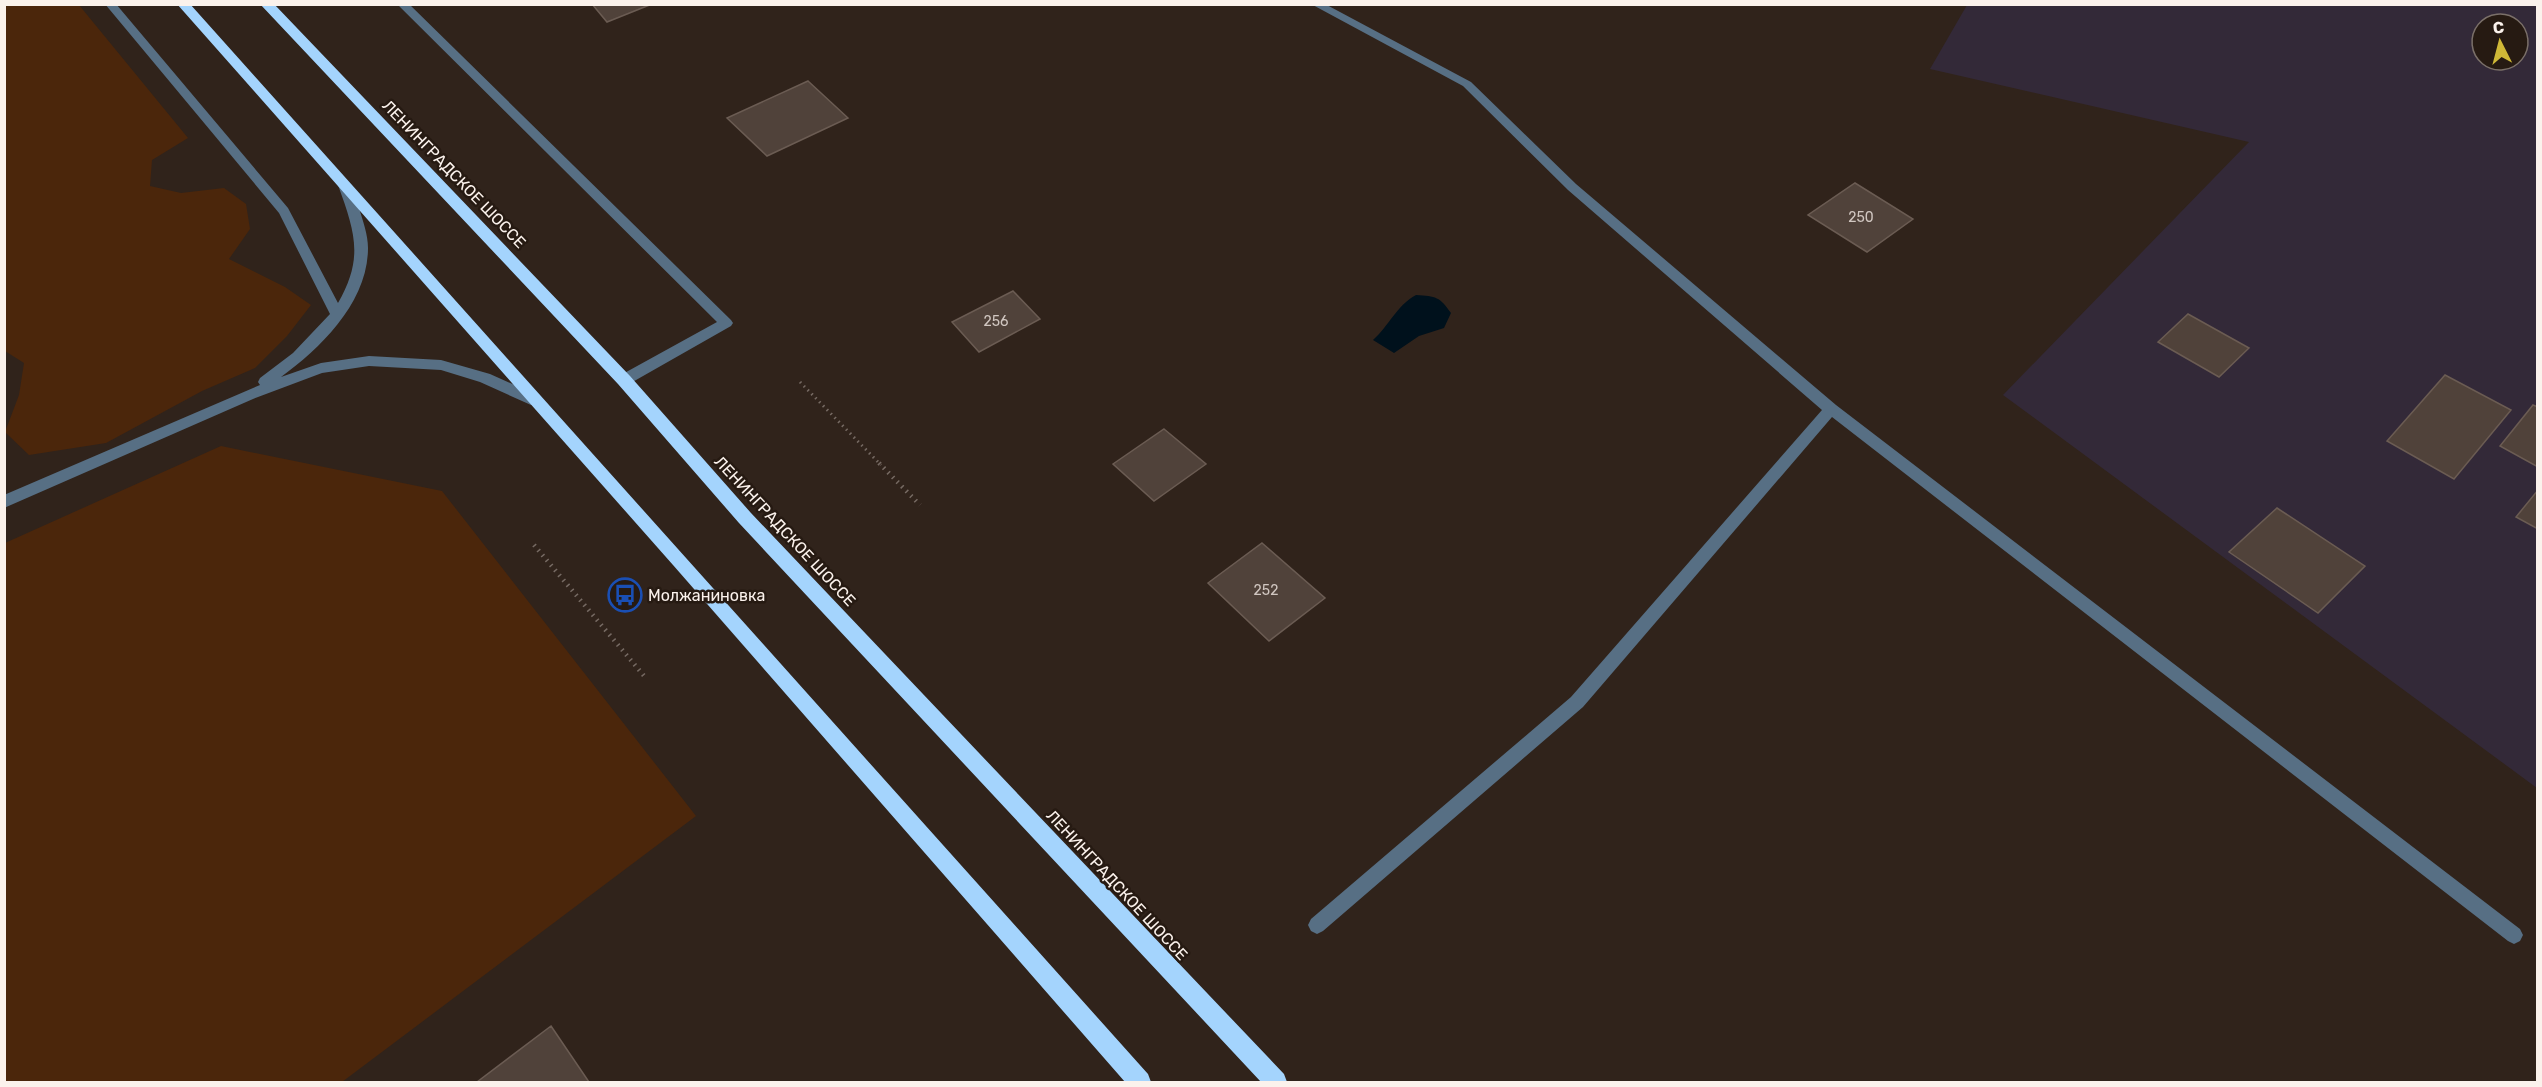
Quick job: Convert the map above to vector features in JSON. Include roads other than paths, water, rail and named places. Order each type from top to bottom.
[{"type":"highway","points":[[183,4],[1140,1083]]},
{"type":"highway","name":"ЛЕНИНГРАДСКОЕ ШОССЕ","points":[[266,4],[624,380],[745,518],[1276,1083]]},
{"type":"street","points":[[110,4],[284,211],[337,314]]},
{"type":"street","points":[[402,4],[726,323],[624,380]]},
{"type":"street","points":[[1316,4],[1467,84],[1572,188],[1831,409],[2514,935]]},
{"type":"street","points":[[248,395],[296,361],[337,314],[351,293],[358,274],[362,248],[344,185]]},
{"type":"street","points":[[4,502],[248,395],[321,368],[369,361],[441,365],[485,378],[536,401]]},
{"type":"street","points":[[1317,925],[1577,702],[1831,409]]},
{"type":"water","points":[[1416,295],[1433,297],[1444,304],[1451,313],[1444,328],[1419,336],[1394,353],[1373,340],[1398,310]]},
{"type":"place","name":"Молжаниновка","points":[[625,595]]}]
